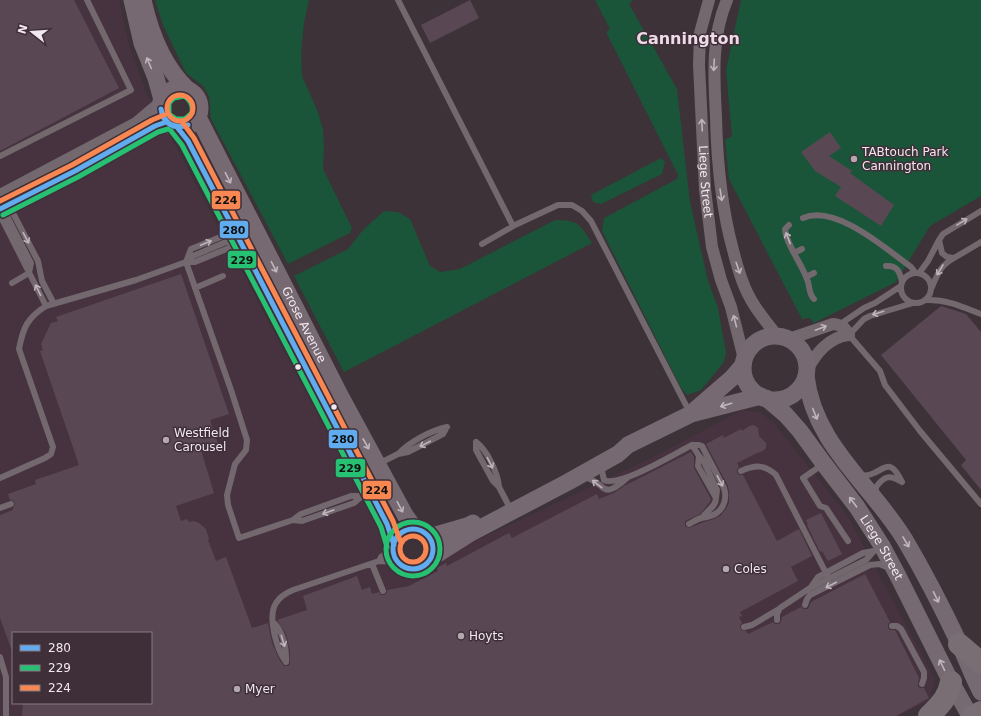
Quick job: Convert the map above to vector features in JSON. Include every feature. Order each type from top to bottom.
[{"type":"highway","points":[[959,644],[981,663]]},
{"type":"highway","points":[[929,716],[942,703],[949,693],[951,682]]},
{"type":"highway","points":[[971,716],[981,712]]},
{"type":"street","points":[[132,0],[142,43],[156,78],[162,101],[160,111],[162,117],[171,125]]},
{"type":"street","points":[[1,207],[75,171],[155,126],[189,126],[198,117],[200,112],[199,101],[196,96],[188,90],[171,71],[156,40],[143,0]]},
{"type":"street","name":"Liege Street","points":[[709,0],[700,33],[699,65],[705,189],[712,247],[721,280],[731,307],[744,362]]},
{"type":"street","name":"Liege Street","points":[[727,0],[716,39],[714,70],[717,152],[727,230],[737,265],[749,296],[761,316],[783,337]]},
{"type":"street","points":[[0,195],[136,123],[162,101],[169,92],[181,88],[188,90]]},
{"type":"street","name":"Grose Avenue","points":[[198,117],[341,397],[405,515],[422,533]]},
{"type":"street","name":"Grose Avenue","points":[[171,125],[188,141],[365,494],[387,524],[395,552]]},
{"type":"street","points":[[236,235],[256,232]]},
{"type":"street","points":[[628,445],[615,447],[510,507],[431,558],[420,568],[412,569],[405,567],[395,552],[396,538],[401,533],[408,530],[422,533],[467,526],[510,507],[579,476],[618,454],[628,445],[691,414],[763,397],[779,399],[790,396],[800,387],[813,359],[830,341],[843,335],[849,335],[846,329],[839,325],[833,324],[783,337],[765,337],[754,343],[750,348],[744,362],[727,383],[691,414]]},
{"type":"street","points":[[783,337],[799,347],[803,352],[807,364],[806,373]]},
{"type":"street","points":[[744,362],[744,376],[747,383],[751,389],[763,397]]},
{"type":"street","name":"Liege Street","points":[[806,373],[810,402],[817,420],[834,448],[893,521],[918,563],[959,644],[981,692]]},
{"type":"street","name":"Liege Street","points":[[763,397],[786,415],[800,431],[857,507],[878,549],[897,574],[951,682],[971,716]]},
{"type":"street","points":[[422,533],[432,544],[433,551],[431,558]]},
{"type":"lane","points":[[0,156],[131,90],[87,0]]},
{"type":"lane","points":[[398,0],[513,226]]},
{"type":"lane","points":[[482,244],[513,226],[558,205],[572,205],[582,210],[591,221],[691,414]]},
{"type":"lane","points":[[1,207],[31,263],[29,273],[12,283]]},
{"type":"lane","points":[[1,207],[29,273],[46,306]]},
{"type":"lane","points":[[1,207],[14,215],[38,261],[42,281],[54,304]]},
{"type":"lane","points":[[839,325],[902,284],[908,275],[918,272],[928,261],[943,234],[981,211]]},
{"type":"lane","points":[[803,218],[816,215],[861,231],[871,240],[918,272],[924,274],[930,280],[932,288]]},
{"type":"lane","points":[[789,225],[785,229],[785,236],[806,277],[810,295],[814,299]]},
{"type":"lane","points":[[0,478],[45,458],[51,454],[53,447],[19,349],[22,334],[26,325],[37,312],[46,306],[136,280],[186,262],[195,262],[229,248],[236,235]]},
{"type":"lane","points":[[236,235],[223,236],[191,249],[186,262],[247,440],[246,450],[235,464],[227,495],[228,505],[239,538],[293,520],[302,521],[346,506],[354,503],[365,494],[388,484]]},
{"type":"lane","points":[[939,240],[942,253],[947,257],[954,258]]},
{"type":"lane","points":[[926,300],[943,264],[981,242]]},
{"type":"lane","points":[[794,253],[802,249]]},
{"type":"lane","points":[[886,266],[896,268],[900,274],[902,284],[901,291],[905,299],[913,303]]},
{"type":"lane","points":[[806,277],[814,273]]},
{"type":"lane","points":[[195,288],[223,276]]},
{"type":"lane","points":[[974,507],[980,503],[958,476],[937,456],[918,433],[885,385],[880,371],[849,335],[864,319],[870,316],[926,300],[938,299],[947,301],[981,314]]},
{"type":"lane","points":[[378,465],[398,454],[405,447],[439,429],[447,427],[443,434],[408,452],[398,454]]},
{"type":"lane","points":[[499,487],[498,478],[482,447],[476,442],[476,450],[493,482],[499,487],[510,507]]},
{"type":"lane","points":[[608,459],[602,471],[602,475],[604,480],[612,482],[628,478],[699,444],[702,446],[724,488],[726,501],[720,510],[708,517],[689,524]]},
{"type":"lane","points":[[694,447],[699,456],[698,466],[716,498],[714,506],[706,512],[702,518]]},
{"type":"lane","points":[[824,464],[803,478],[820,506],[826,508],[848,541]]},
{"type":"lane","points":[[741,471],[759,466],[768,468],[776,475],[827,576]]},
{"type":"lane","points":[[855,474],[867,476],[872,475],[887,467],[894,468],[897,471],[902,482],[891,477],[886,478],[876,487],[876,501]]},
{"type":"lane","points":[[579,476],[593,480],[604,489],[608,490],[616,489],[628,478]]},
{"type":"lane","points":[[953,481],[958,476]]},
{"type":"lane","points":[[0,508],[11,504]]},
{"type":"lane","points":[[744,627],[754,627],[810,588],[818,577],[827,576],[863,553],[878,549]]},
{"type":"lane","points":[[274,622],[279,627],[285,646],[286,662],[281,656],[273,630],[274,622],[272,614],[275,603],[283,595],[357,568],[380,561],[384,562],[395,552]]},
{"type":"lane","points":[[380,561],[381,557],[395,552]]},
{"type":"lane","points":[[372,564],[383,591]]},
{"type":"lane","points":[[805,605],[810,596],[870,565],[879,564],[888,567],[897,574]]},
{"type":"lane","points":[[777,620],[777,614],[780,608]]},
{"type":"lane","points":[[892,626],[897,626],[901,629],[924,672],[922,684]]},
{"type":"lane","points":[[0,657],[6,677],[6,716]]},
{"type":"shaded area","name":"Westfield Carousel","points":[[0,0],[119,0],[129,45],[147,94],[403,575],[651,458],[742,410],[760,412],[773,422],[847,515],[935,679],[930,700],[900,716],[0,716]]},
{"type":"green space","points":[[155,0],[309,0],[304,23],[301,54],[302,76],[318,112],[323,130],[323,169],[352,228],[350,233],[288,264],[211,119],[209,96],[203,86],[186,73],[163,25]]},
{"type":"green space","points":[[595,0],[632,0],[629,4],[677,89],[690,202],[708,281],[718,308],[726,353],[724,362],[701,390],[687,395],[681,388],[602,231],[604,218],[677,179],[678,175],[606,32],[610,29]]},
{"type":"green space","name":"TABtouch Park Cannington","points":[[741,0],[981,0],[981,196],[930,226],[896,282],[814,323],[810,318],[802,319],[729,179],[725,140],[732,136],[726,70]]},
{"type":"green space","points":[[661,158],[665,162],[662,174],[601,204],[593,202],[591,195]]},
{"type":"green space","points":[[384,211],[398,212],[410,219],[430,266],[440,272],[460,269],[555,220],[569,221],[578,224],[592,243],[344,372],[294,276],[348,249],[363,230]]},
{"type":"building","points":[[0,0],[74,0],[119,88],[0,151]]},
{"type":"building","points":[[470,0],[479,18],[430,43],[421,25]]},
{"type":"building","points":[[830,132],[841,148],[829,156],[852,171],[850,173],[894,205],[881,226],[835,196],[841,187],[815,171],[801,152]]},
{"type":"building","name":"Westfield Carousel","points":[[181,274],[229,414],[210,420],[218,444],[201,450],[214,493],[176,506],[181,521],[187,519],[189,522],[194,521],[206,529],[208,540],[216,561],[226,557],[252,628],[268,623],[272,643],[284,666],[288,666],[290,664],[290,651],[286,634],[277,620],[307,610],[303,596],[357,576],[362,590],[370,587],[372,594],[379,592],[381,595],[384,595],[387,593],[387,590],[409,586],[438,571],[437,568],[446,563],[447,566],[509,533],[512,538],[597,494],[599,499],[614,493],[624,486],[691,452],[694,457],[694,468],[711,499],[700,514],[685,521],[685,526],[689,528],[720,516],[729,503],[728,486],[706,444],[723,435],[724,438],[741,429],[742,431],[749,426],[754,425],[758,428],[759,436],[766,443],[766,448],[763,451],[737,463],[739,467],[737,473],[743,475],[777,541],[799,529],[812,556],[791,567],[798,581],[740,612],[742,616],[739,617],[742,623],[740,626],[741,630],[746,631],[748,634],[773,622],[775,624],[779,624],[782,617],[801,607],[808,609],[811,602],[865,574],[890,622],[888,624],[888,628],[890,630],[895,630],[919,678],[918,687],[924,688],[929,698],[896,716],[22,716],[23,704],[152,704],[152,632],[12,632],[12,651],[0,618],[0,515],[13,510],[15,505],[14,501],[10,500],[8,494],[36,484],[35,480],[79,465],[40,351],[43,350],[41,344],[51,323],[58,321],[56,317]]},
{"type":"building","points":[[941,306],[966,314],[981,332],[981,490],[961,465],[966,460],[881,355]]},
{"type":"building","points":[[821,513],[842,554],[828,561],[822,551],[820,552],[806,520]]},
{"type":"transit line","name":"224","points":[[180,95],[189,99],[193,108],[189,117],[180,121],[171,117],[167,108],[171,99],[180,95]]},
{"type":"transit line","name":"229","points":[[192,112],[191,103],[184,96],[174,98],[169,103],[169,114],[176,119],[185,119],[192,113]]},
{"type":"transit line","name":"280","points":[[161,109],[167,122],[170,124],[174,126],[188,125]]},
{"type":"transit line","name":"280","points":[[161,109],[164,119],[170,124],[178,127],[188,125]]},
{"type":"transit line","name":"224","points":[[0,201],[72,165],[152,120],[164,115]]},
{"type":"transit line","name":"280","points":[[0,209],[75,171],[155,126],[166,122]]},
{"type":"transit line","name":"224","points":[[183,123],[194,138],[393,521],[401,543]]},
{"type":"transit line","name":"280","points":[[177,127],[188,141],[387,524],[394,545]]},
{"type":"transit line","name":"229","points":[[3,215],[78,177],[158,132],[168,129]]},
{"type":"transit line","name":"229","points":[[171,131],[182,145],[381,527],[387,547]]},
{"type":"transit line","name":"229","points":[[413,522],[423,524],[432,530],[438,539],[440,549],[438,559],[432,568],[423,574],[413,576],[403,574],[394,568],[388,559],[386,549],[388,539],[394,530],[403,524],[413,522]]},
{"type":"transit line","name":"280","points":[[413,529],[421,531],[427,535],[431,541],[433,549],[431,557],[427,563],[421,567],[413,569],[405,567],[399,563],[395,557],[393,549],[395,541],[399,535],[405,531],[413,529]]},
{"type":"transit line","name":"224","points":[[413,536],[422,540],[426,549],[422,558],[413,562],[404,558],[400,549],[404,540],[413,536]]},
{"type":"place","name":"TABtouch Park Cannington","points":[[854,159]]},
{"type":"place","name":"Westfield Carousel","points":[[166,440]]},
{"type":"place","name":"Coles","points":[[726,569]]},
{"type":"place","name":"Hoyts","points":[[461,636]]},
{"type":"place","name":"Myer","points":[[237,689]]},
{"type":"district","name":"Cannington","points":[[688,38]]}]
